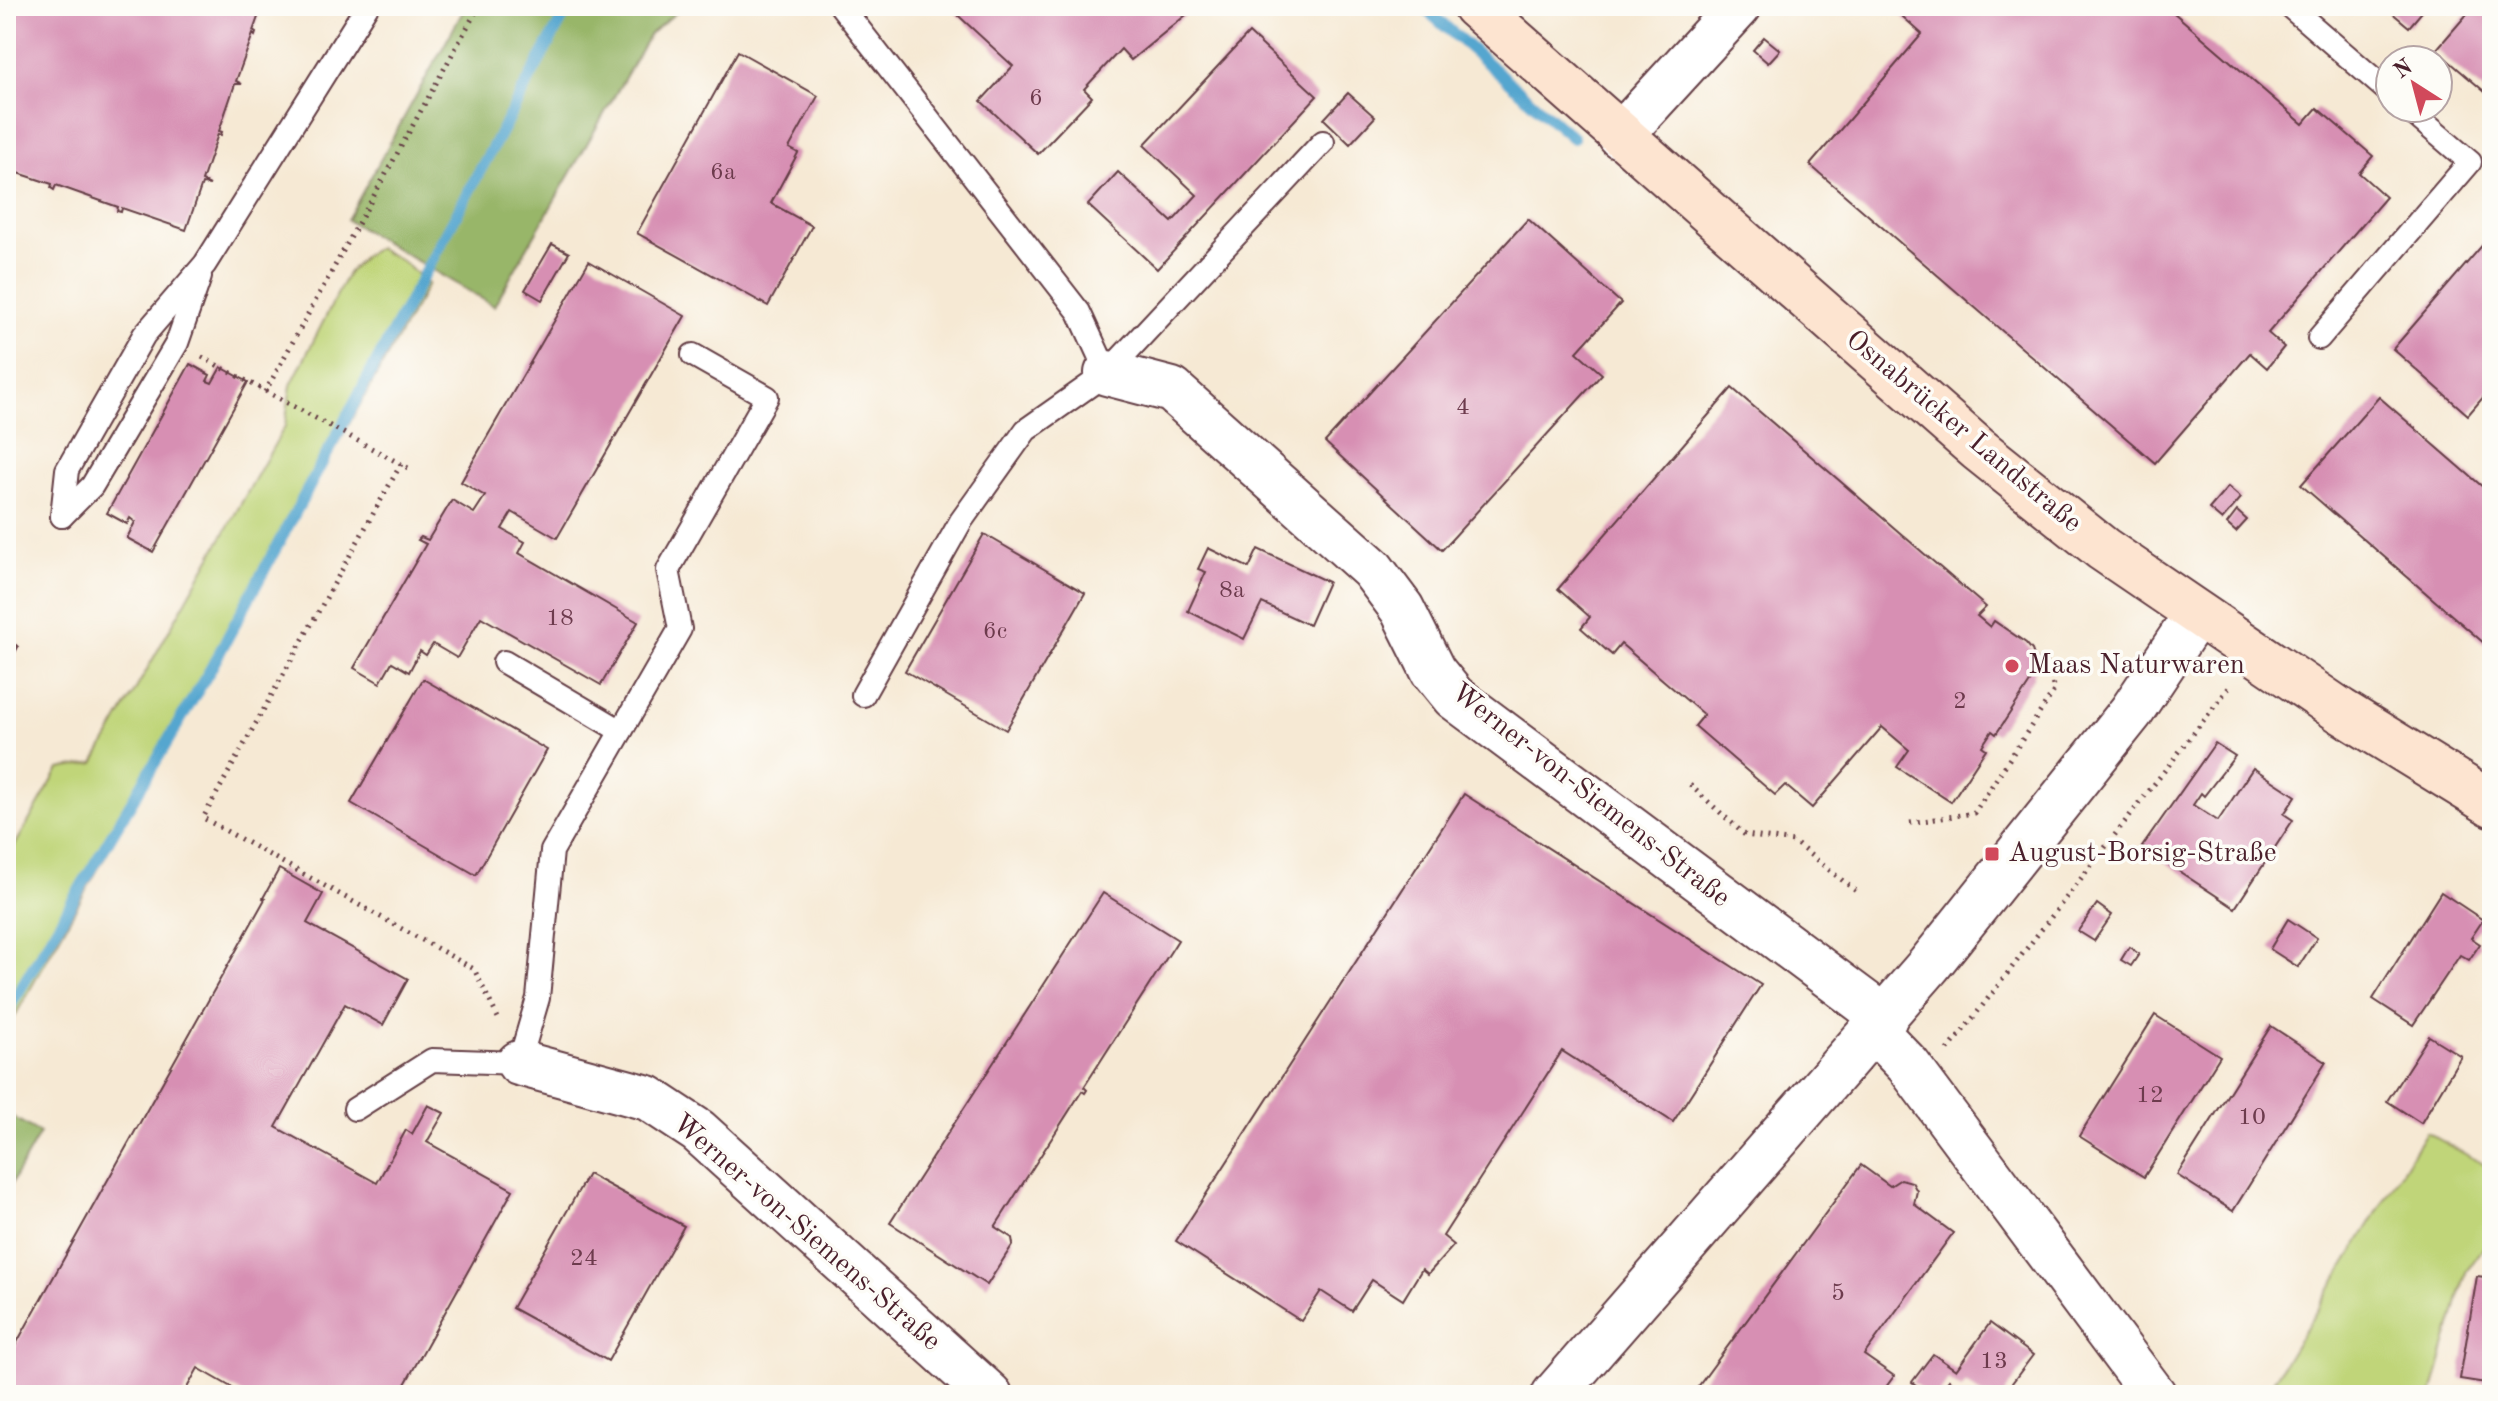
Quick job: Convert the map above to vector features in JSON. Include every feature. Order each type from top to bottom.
[{"type":"street","name":"Osnabrücker Landstraße","points":[[1475,6],[1978,449],[2103,549],[2341,711],[2492,804]]},
{"type":"street","points":[[1620,136],[1739,6]]},
{"type":"street","name":"Werner-von-Siemens-Straße","points":[[1107,373],[1172,390],[1372,569],[1402,609],[1433,671],[1454,697],[1879,1024]]},
{"type":"street","points":[[1554,1395],[1879,1024],[2131,712],[2196,615]]},
{"type":"street","points":[[1879,1024],[2154,1395]]},
{"type":"street","name":"Werner-von-Siemens-Straße","points":[[519,1063],[648,1098],[698,1131],[990,1395]]},
{"type":"lane","points":[[205,264],[177,343],[92,486],[62,516],[67,470],[144,335],[205,264],[367,6]]},
{"type":"lane","points":[[841,6],[1079,312],[1107,373]]},
{"type":"lane","points":[[2289,6],[2374,79]]},
{"type":"lane","points":[[2319,338],[2470,162],[2426,124]]},
{"type":"lane","points":[[863,695],[961,521],[1026,430],[1107,373],[1323,142]]},
{"type":"lane","points":[[355,1109],[432,1060],[519,1063],[538,998],[552,851],[680,629],[668,570],[767,397],[693,355]]},
{"type":"lane","points":[[504,662],[621,731]]},
{"type":"path","points":[[268,394],[479,6]]},
{"type":"path","points":[[177,343],[412,470]]},
{"type":"path","points":[[401,464],[203,818],[474,969],[519,1063]]},
{"type":"path","points":[[1922,1083],[2256,654]]},
{"type":"path","points":[[1910,823],[1974,813],[2054,691],[2048,663],[2035,659]]},
{"type":"path","points":[[1690,785],[1745,835],[1794,842],[1857,892]]},
{"type":"green space","points":[[466,6],[684,6],[650,34],[494,306],[347,220]]},
{"type":"green space","points":[[377,248],[402,261],[428,284],[6,1032],[6,861],[59,769],[94,763],[285,426],[291,385],[348,273]]},
{"type":"green space","points":[[6,1113],[40,1133],[6,1193]]},
{"type":"green space","points":[[2426,1132],[2492,1169],[2492,1236],[2466,1272],[2432,1395],[2265,1395]]},
{"type":"building","points":[[6,6],[262,6],[253,31],[255,36],[253,34],[236,81],[242,84],[235,84],[219,131],[221,135],[218,134],[202,181],[210,185],[202,184],[186,230],[122,208],[121,212],[117,211],[118,207],[56,185],[54,190],[52,184],[6,169]]},
{"type":"building","points":[[948,6],[1189,6],[1192,10],[1131,60],[1121,49],[1084,89],[1092,97],[1038,154],[981,101],[1013,66]]},
{"type":"building","points":[[2166,6],[2303,124],[2317,108],[2373,156],[2359,173],[2386,197],[2268,333],[2284,347],[2267,368],[2250,353],[2155,463],[1810,165],[1922,34],[1893,8]]},
{"type":"building","points":[[2384,6],[2427,6],[2409,27]]},
{"type":"building","points":[[2474,6],[2492,6],[2492,98],[2454,65],[2454,44],[2441,44]]},
{"type":"building","points":[[1249,33],[1317,96],[1157,269],[1088,205],[1118,172],[1172,222],[1197,195],[1144,145]]},
{"type":"building","points":[[1764,37],[1780,50],[1768,63],[1753,50]]},
{"type":"building","points":[[738,51],[818,96],[789,148],[798,153],[771,203],[812,226],[768,306],[637,233]]},
{"type":"building","points":[[1348,93],[1375,117],[1350,144],[1324,119]]},
{"type":"building","points":[[1528,219],[1621,303],[1577,352],[1602,374],[1442,550],[1325,442]]},
{"type":"building","points":[[2492,234],[2492,387],[2468,415],[2393,349]]},
{"type":"building","points":[[552,244],[569,253],[542,300],[525,290]]},
{"type":"building","points":[[589,261],[685,316],[557,538],[512,512],[502,529],[525,542],[519,553],[638,622],[601,685],[481,617],[457,658],[433,644],[426,655],[420,651],[409,672],[392,662],[380,683],[354,668],[426,544],[418,540],[421,537],[428,540],[452,500],[474,513],[485,496],[461,482]]},
{"type":"building","points":[[190,364],[210,375],[207,381],[212,383],[221,367],[248,382],[153,552],[127,538],[135,522],[130,518],[127,524],[107,513]]},
{"type":"building","points":[[1732,388],[1986,607],[1977,616],[1990,627],[1994,621],[2032,650],[2035,659],[2033,678],[1996,734],[1992,731],[1982,746],[1986,749],[1951,802],[1897,767],[1909,750],[1882,727],[1812,808],[1785,785],[1775,795],[1695,726],[1704,715],[1621,644],[1612,655],[1581,628],[1590,617],[1558,589]]},
{"type":"building","points":[[2379,397],[2492,495],[2492,650],[2301,485]]},
{"type":"building","points":[[2228,487],[2241,498],[2222,520],[2209,509]]},
{"type":"building","points":[[2237,511],[2247,520],[2236,532],[2227,524]]},
{"type":"building","points":[[984,534],[1085,593],[1006,730],[905,671]]},
{"type":"building","points":[[1208,548],[1249,568],[1258,549],[1328,582],[1309,625],[1262,603],[1244,639],[1188,611],[1206,572],[1198,569]]},
{"type":"building","points":[[16,645],[18,647],[6,669],[6,662]]},
{"type":"building","points":[[423,679],[547,750],[476,875],[351,803]]},
{"type":"building","points":[[2215,743],[2235,756],[2204,796],[2201,793],[2193,805],[2218,821],[2253,768],[2296,796],[2284,814],[2293,820],[2235,908],[2142,847]]},
{"type":"building","points":[[1464,794],[1761,985],[1673,1122],[1562,1051],[1443,1236],[1454,1245],[1428,1274],[1422,1269],[1403,1300],[1372,1280],[1352,1311],[1321,1291],[1301,1321],[1176,1241]]},
{"type":"building","points":[[279,869],[323,894],[307,923],[408,979],[383,1025],[345,1004],[276,1127],[377,1183],[406,1130],[412,1134],[428,1105],[444,1113],[427,1142],[513,1190],[399,1395],[245,1395],[198,1368],[183,1395],[6,1395],[6,1362]]},
{"type":"building","points":[[2441,892],[2483,920],[2471,938],[2480,944],[2469,960],[2460,955],[2413,1025],[2373,999]]},
{"type":"building","points":[[1103,893],[1178,940],[1084,1087],[1087,1090],[1085,1093],[1082,1091],[995,1227],[1012,1238],[1013,1244],[987,1285],[890,1223]]},
{"type":"building","points":[[2097,904],[2112,915],[2094,941],[2078,931]]},
{"type":"building","points":[[2288,919],[2317,938],[2298,967],[2270,949]]},
{"type":"building","points":[[2129,947],[2139,954],[2131,966],[2121,960]]},
{"type":"building","points":[[2155,1015],[2220,1056],[2144,1177],[2079,1136]]},
{"type":"building","points":[[2271,1026],[2326,1062],[2233,1211],[2177,1175]]},
{"type":"building","points":[[2429,1036],[2461,1056],[2421,1123],[2387,1101]]},
{"type":"building","points":[[1861,1165],[1890,1186],[1901,1179],[1912,1182],[1917,1191],[1914,1204],[1953,1233],[1864,1355],[1894,1376],[1880,1395],[1692,1395]]},
{"type":"building","points":[[588,1174],[684,1226],[608,1361],[512,1308]]},
{"type":"building","points":[[2477,1276],[2492,1278],[2492,1384],[2460,1379]]},
{"type":"building","points":[[1990,1323],[2033,1355],[2003,1395],[1983,1395],[1966,1383],[1961,1389],[1949,1380],[1938,1395],[1929,1395],[1912,1382],[1933,1354],[1956,1370]]},
{"type":"waterway","points":[[6,1013],[210,670],[569,6]]},
{"type":"waterway","points":[[1422,6],[1573,138]]},
{"type":"place","name":"Maas Naturwaren","points":[[2012,666]]},
{"type":"place","name":"August-Borsig-Straße","points":[[1992,854]]}]
